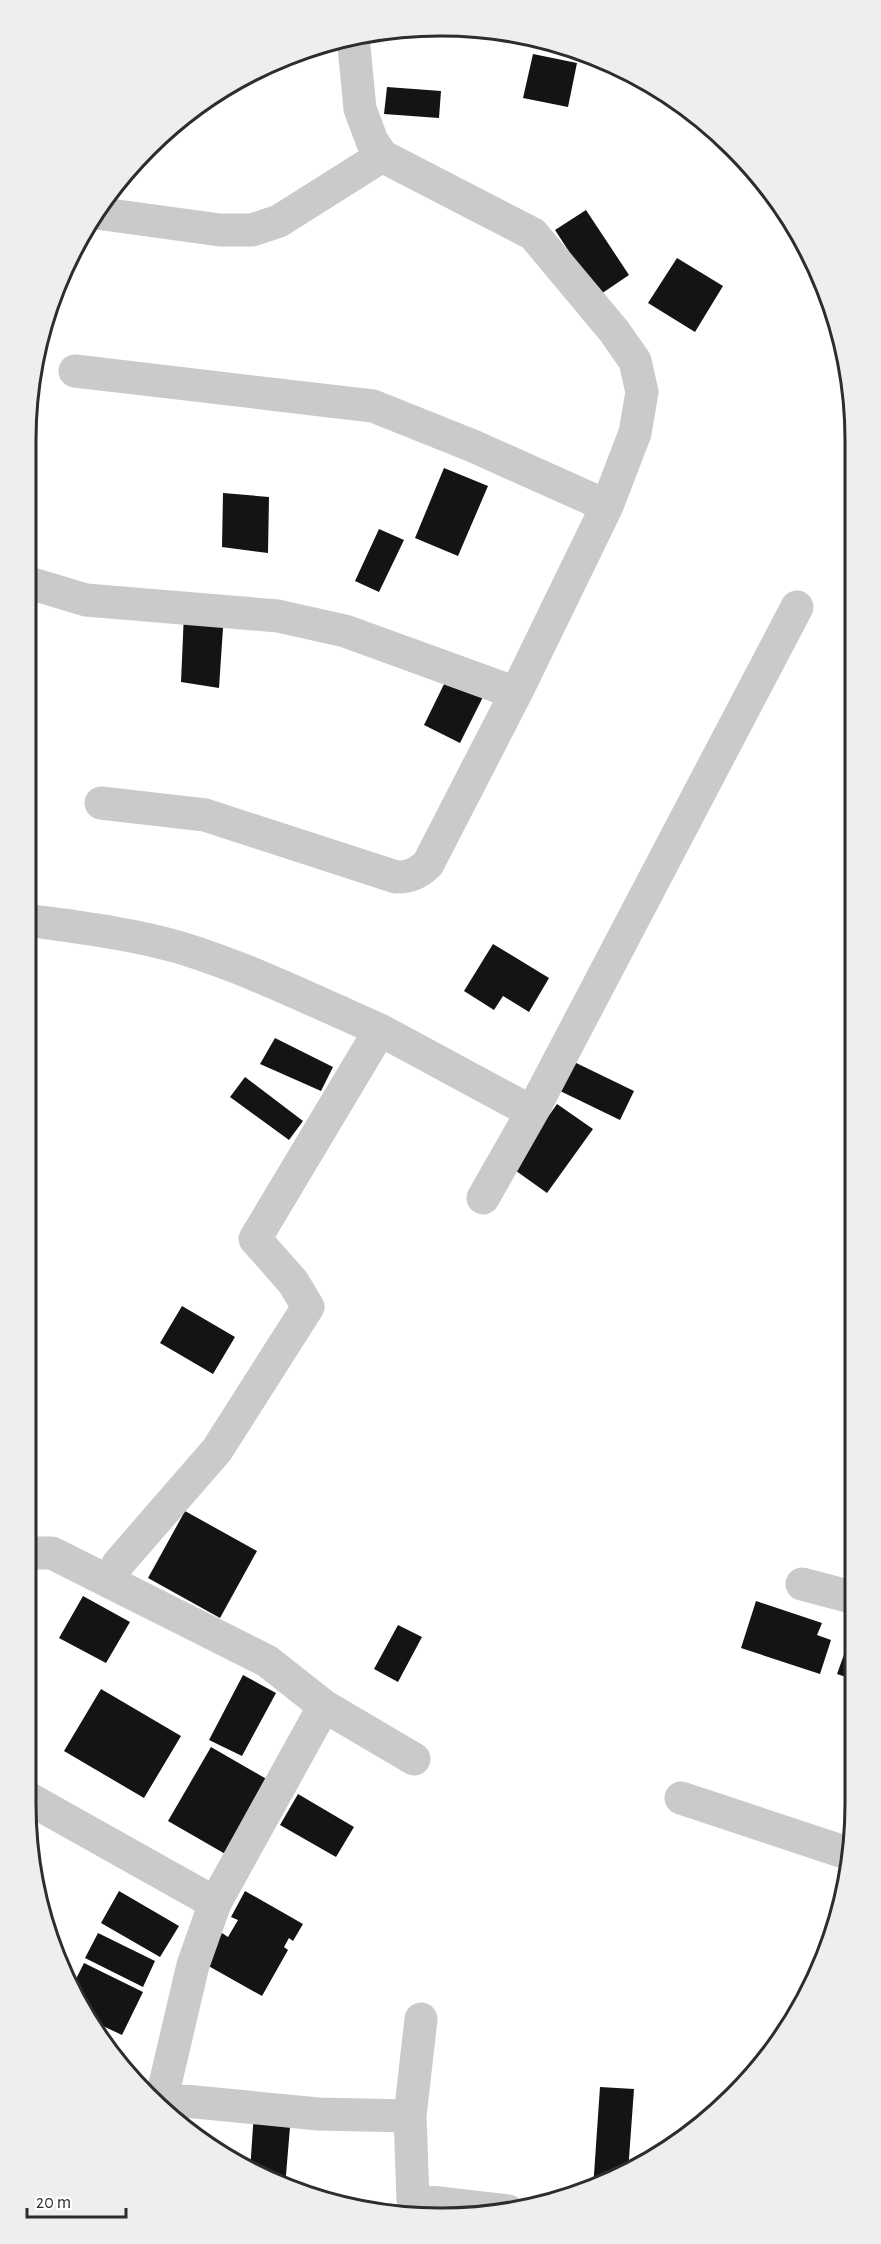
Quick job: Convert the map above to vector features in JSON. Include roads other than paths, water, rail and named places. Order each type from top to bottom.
[{"type":"street","points":[[101,803],[204,815],[396,877],[409,877],[428,864],[516,693],[607,506],[635,433],[642,392],[635,361],[614,331],[533,234],[382,156],[372,141],[360,109],[354,46]]},
{"type":"street","points":[[105,214],[220,230],[252,230],[279,221],[382,156]]},
{"type":"street","points":[[75,370],[373,406],[473,446],[607,506]]},
{"type":"street","points":[[36,585],[86,600],[278,616],[345,631],[516,693]]},
{"type":"street","points":[[483,1198],[532,1112],[797,607]]},
{"type":"street","points":[[36,921],[104,931],[177,947],[248,971],[380,1030],[532,1112]]},
{"type":"street","points":[[111,1583],[118,1564],[217,1450],[308,1307],[293,1282],[255,1239],[380,1030]]},
{"type":"street","points":[[36,1553],[51,1553],[267,1661],[324,1706],[414,1759]]},
{"type":"street","points":[[802,1584],[845,1595]]},
{"type":"street","points":[[159,2094],[193,1965],[215,1903],[324,1706]]},
{"type":"street","points":[[681,1798],[842,1851]]},
{"type":"street","points":[[36,1803],[215,1903]]},
{"type":"street","points":[[412,2207],[410,2116],[421,2019]]},
{"type":"street","points":[[164,2099],[318,2114],[410,2116]]}]
